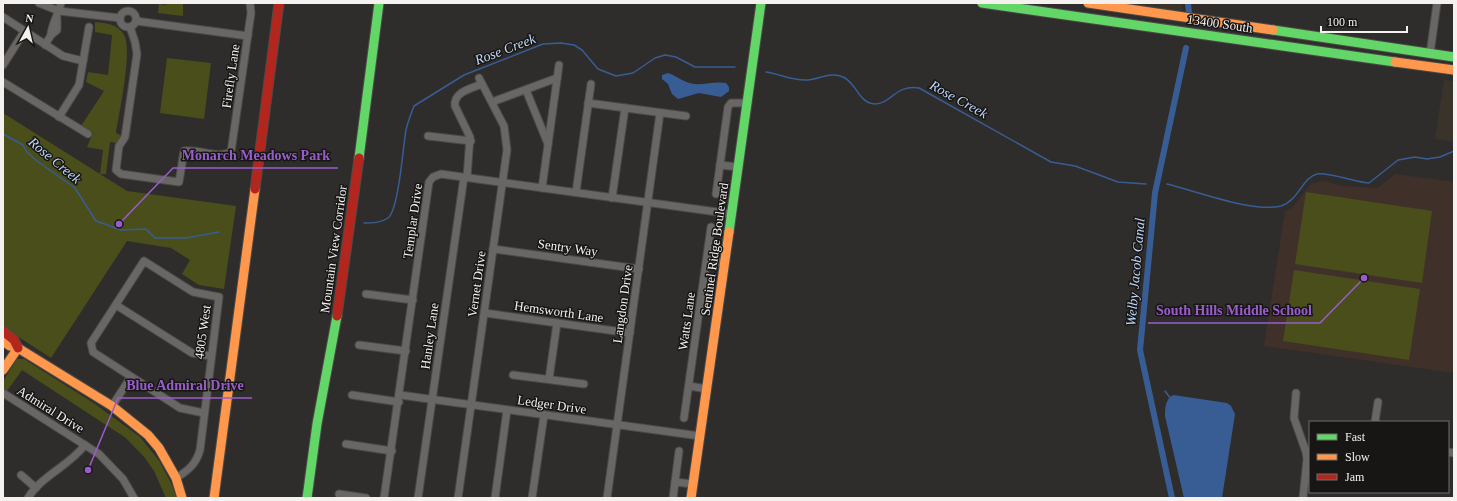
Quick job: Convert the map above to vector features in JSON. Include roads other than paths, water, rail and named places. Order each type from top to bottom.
[{"type":"main road","points":[[214,498],[279,3]]},
{"type":"main road","name":"Mountain View Corridor","points":[[307,498],[317,424],[341,282],[379,3]]},
{"type":"main road","name":"Sentinel Ridge Boulevard","points":[[691,498],[761,3]]},
{"type":"main road","name":"13400 South","points":[[982,3],[1454,70]]},
{"type":"main road","name":"13400 South","points":[[1088,3],[1454,57]]},
{"type":"main road","points":[[3,331],[14,340],[18,348]]},
{"type":"main road","points":[[3,341],[10,346],[18,348],[112,406],[148,435],[159,448],[176,478],[182,498]]},
{"type":"main road","points":[[3,370],[18,348]]},
{"type":"street","points":[[39,3],[59,11],[120,18]]},
{"type":"street","points":[[45,45],[51,35],[50,31],[57,18],[61,3]]},
{"type":"street","points":[[122,3],[126,11],[134,13],[136,21]]},
{"type":"street","name":"Firefly Lane","points":[[130,27],[137,54],[125,137],[119,146],[116,170],[121,174],[179,182],[184,151],[192,150],[226,155],[232,152],[251,13],[250,3]]},
{"type":"street","points":[[1430,54],[1437,3]]},
{"type":"street","points":[[120,18],[126,11]]},
{"type":"street","points":[[3,17],[63,56],[83,61]]},
{"type":"street","points":[[120,18],[123,25],[130,27],[136,21]]},
{"type":"street","points":[[136,21],[248,36]]},
{"type":"street","points":[[59,117],[79,85],[89,27]]},
{"type":"street","points":[[3,65],[24,32]]},
{"type":"street","points":[[542,188],[559,65]]},
{"type":"street","points":[[492,102],[556,78]]},
{"type":"street","name":"Vernet Drive","points":[[458,498],[507,150],[506,136],[502,121],[481,81]]},
{"type":"street","name":"Hanley Lane","points":[[418,498],[471,142],[468,130],[455,106],[454,101],[458,95],[481,81]]},
{"type":"street","points":[[3,82],[88,134]]},
{"type":"street","points":[[576,192],[591,84]]},
{"type":"street","points":[[526,90],[548,144]]},
{"type":"street","points":[[588,103],[686,116]]},
{"type":"street","points":[[716,194],[728,107],[731,103],[747,103]]},
{"type":"street","points":[[612,198],[625,108]]},
{"type":"street","name":"Langdon Drive","points":[[607,498],[660,113]]},
{"type":"street","points":[[428,136],[471,142]]},
{"type":"street","points":[[720,165],[738,167]]},
{"type":"street","name":"Templar Drive","points":[[384,498],[400,398],[430,180],[435,175],[441,174],[466,177],[732,214]]},
{"type":"street","name":"Watts Lane","points":[[684,418],[711,227]]},
{"type":"street","name":"Sentry Way","points":[[493,249],[639,269]]},
{"type":"street","points":[[707,260],[725,263]]},
{"type":"street","name":"4805 West","points":[[116,305],[144,262],[194,292],[219,297],[200,450],[196,461],[191,468],[176,478]]},
{"type":"street","points":[[366,294],[413,300]]},
{"type":"street","points":[[204,412],[180,408],[94,352],[91,346],[116,305],[192,353],[211,356]]},
{"type":"street","name":"Hemsworth Lane","points":[[485,314],[630,333]]},
{"type":"street","points":[[549,379],[557,323]]},
{"type":"street","points":[[359,345],[406,351]]},
{"type":"street","points":[[513,375],[584,384]]},
{"type":"street","points":[[112,406],[131,377]]},
{"type":"street","points":[[689,386],[707,389]]},
{"type":"street","name":"Admiral Drive","points":[[3,393],[99,454],[116,470],[134,498]]},
{"type":"street","points":[[1296,393],[1294,418],[1307,445],[1307,465],[1303,498]]},
{"type":"street","name":"Ledger Drive","points":[[352,395],[432,399],[700,436]]},
{"type":"street","points":[[1376,421],[1378,402]]},
{"type":"street","points":[[495,498],[507,410]]},
{"type":"street","points":[[532,498],[544,415]]},
{"type":"street","points":[[346,444],[392,451]]},
{"type":"street","points":[[28,498],[36,488],[66,464],[85,445]]},
{"type":"street","points":[[672,498],[679,451]]},
{"type":"street","points":[[21,475],[36,488]]},
{"type":"street","points":[[675,482],[693,484]]},
{"type":"street","points":[[339,494],[366,498]]},
{"type":"water","points":[[668,73],[694,84],[718,82],[726,83],[729,87],[729,91],[721,97],[699,93],[678,99],[672,94],[668,84],[662,79],[662,75]]},
{"type":"water","points":[[1173,395],[1227,403],[1231,406],[1235,414],[1222,498],[1184,498],[1165,416],[1165,407],[1170,397]]},
{"type":"waterway","name":"Welby Jacob Canal","points":[[1188,3],[1189,13]]},
{"type":"waterway","name":"Rose Creek","points":[[364,223],[382,221],[388,218],[392,212],[398,190],[406,130],[414,106],[464,75],[543,44],[561,43],[574,45],[582,50],[598,69],[616,76],[633,73],[655,58],[665,55],[676,57],[695,67],[735,67]]},
{"type":"waterway","name":"Welby Jacob Canal","points":[[1172,498],[1140,350],[1155,193],[1186,48]]},
{"type":"waterway","name":"Rose Creek","points":[[766,72],[805,80],[829,75],[838,75],[848,80],[861,97],[869,103],[875,104],[885,101],[899,91],[919,88],[1051,162],[1075,166],[1118,182],[1146,184]]},
{"type":"waterway","name":"Rose Creek","points":[[3,134],[23,145],[27,152],[37,161],[75,188],[96,221],[121,230],[146,229],[155,238],[186,238],[219,232]]},
{"type":"waterway","name":"Rose Creek","points":[[1167,184],[1240,204],[1269,207],[1281,206],[1292,199],[1308,180],[1317,174],[1328,174],[1369,183],[1398,160],[1415,157],[1427,159],[1440,157],[1454,151]]},
{"type":"waterway","points":[[1165,391],[1171,399]]},
{"type":"place","name":"Monarch Meadows Park","points":[[119,224]]},
{"type":"place","name":"South Hills Middle School","points":[[1364,278]]},
{"type":"place","name":"Blue Admiral Drive","points":[[88,470]]}]
